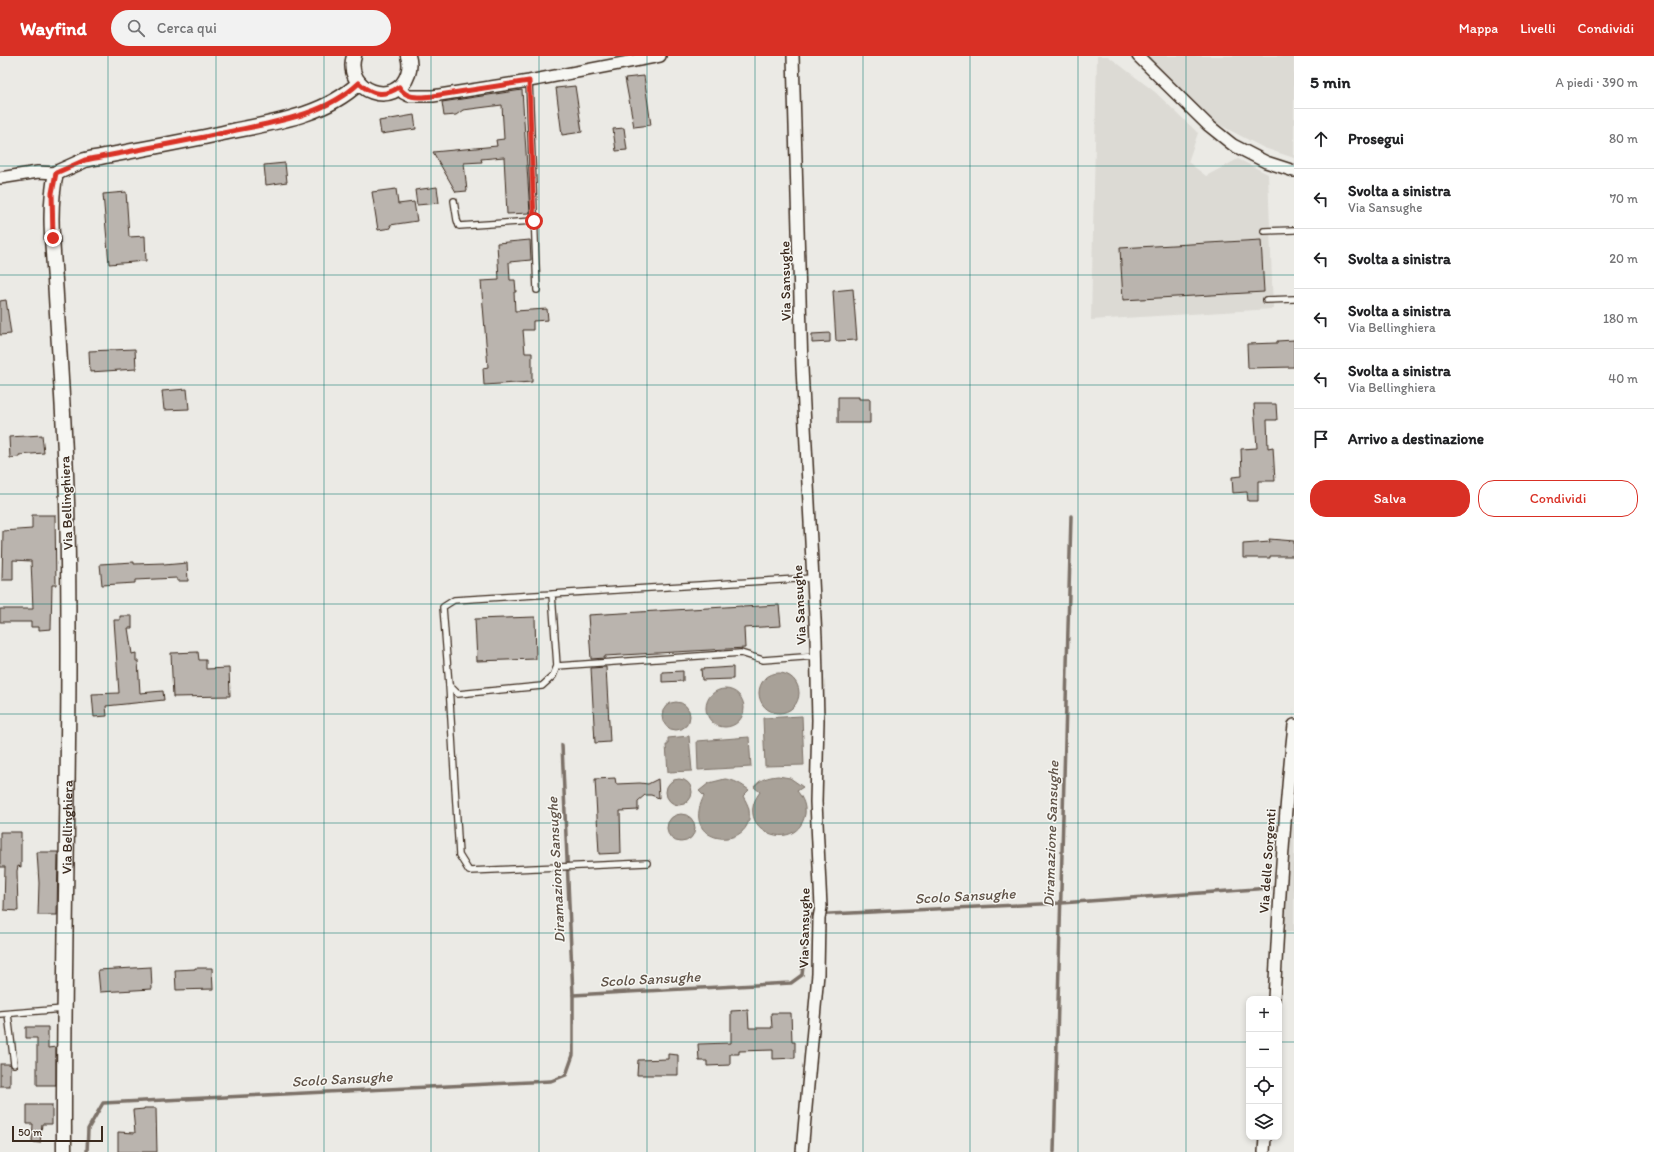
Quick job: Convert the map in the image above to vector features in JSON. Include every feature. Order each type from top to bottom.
[{"type":"street","points":[[354,56],[352,66],[353,72],[359,83],[367,90],[378,94],[389,93],[399,87],[406,79],[410,69],[412,57]]},
{"type":"street","points":[[399,87],[403,93],[409,96],[426,97],[529,81],[660,56]]},
{"type":"street","name":"Via Sansughe","points":[[793,56],[802,368],[817,656],[818,720],[816,802],[821,907],[819,918],[818,974],[802,1152]]},
{"type":"street","points":[[1138,56],[1208,125],[1233,145],[1266,162],[1294,171]]},
{"type":"street","points":[[0,178],[38,172],[56,173],[85,160],[291,119],[329,104],[350,91],[359,83]]},
{"type":"street","name":"Via Bellinghiera","points":[[56,173],[52,193],[53,238],[66,483],[68,563],[69,691],[64,1009],[64,1152]]},
{"type":"street","name":"Via delle Sorgenti","points":[[1274,996],[1281,876],[1294,725]]},
{"type":"street","points":[[1264,1152],[1265,1140]]},
{"type":"lane","points":[[529,81],[537,290]]},
{"type":"lane","points":[[454,201],[456,220],[459,226],[534,221]]},
{"type":"lane","points":[[1264,231],[1294,230]]},
{"type":"lane","points":[[1266,300],[1294,299]]},
{"type":"lane","points":[[647,863],[469,871],[459,855],[443,607],[454,600],[813,578]]},
{"type":"lane","points":[[448,685],[458,694],[542,686],[553,676],[557,666],[552,594]]},
{"type":"lane","points":[[557,666],[741,653],[763,660],[817,656]]},
{"type":"lane","points":[[0,1014],[64,1009]]},
{"type":"lane","points":[[8,1014],[14,1064]]},
{"type":"shaded area","points":[[1097,56],[1108,56],[1155,92],[1198,133],[1188,162],[1206,176],[1238,159],[1268,174],[1273,309],[1091,320]]},
{"type":"shaded area","points":[[1129,56],[1294,56],[1294,158],[1264,148],[1195,112]]},
{"type":"shaded area","points":[[779,673],[790,676],[796,682],[799,693],[796,704],[790,710],[779,713],[768,710],[762,704],[759,693],[762,682],[768,676]]},
{"type":"shaded area","points":[[721,689],[729,689],[739,694],[743,701],[743,715],[739,722],[729,727],[721,727],[711,722],[709,719],[706,712],[706,704],[711,694],[714,692]]},
{"type":"shaded area","points":[[676,702],[686,706],[690,716],[686,726],[676,730],[666,726],[662,716],[666,706]]},
{"type":"shaded area","points":[[1294,706],[1294,932],[1278,933]]},
{"type":"shaded area","points":[[802,716],[804,765],[765,766],[763,718]]},
{"type":"shaded area","points":[[689,736],[692,771],[668,772],[666,745],[668,745],[668,738]]},
{"type":"shaded area","points":[[749,737],[751,767],[698,770],[697,741]]},
{"type":"shaded area","points":[[778,776],[790,778],[803,787],[797,791],[804,802],[805,808],[805,814],[800,827],[791,834],[780,836],[769,833],[759,827],[754,817],[753,806],[760,792],[754,787],[764,779]]},
{"type":"shaded area","points":[[679,779],[688,783],[692,792],[688,801],[679,805],[670,801],[666,792],[670,783]]},
{"type":"shaded area","points":[[725,779],[731,780],[749,790],[743,796],[749,810],[748,824],[741,833],[731,837],[719,838],[708,834],[701,826],[699,813],[704,796],[699,791],[709,783]]},
{"type":"shaded area","points":[[681,814],[691,818],[695,828],[691,838],[681,842],[671,838],[667,828],[671,818]]},
{"type":"building","points":[[644,76],[651,125],[634,127],[625,78]]},
{"type":"building","points":[[575,86],[582,132],[562,135],[556,88]]},
{"type":"building","points":[[522,90],[530,213],[507,214],[504,157],[481,159],[482,162],[464,163],[467,191],[456,192],[433,152],[497,146],[496,140],[504,139],[502,105],[463,110],[456,115],[444,116],[442,102]]},
{"type":"building","points":[[414,115],[416,129],[381,134],[379,121]]},
{"type":"building","points":[[624,128],[627,150],[616,151],[613,129]]},
{"type":"building","points":[[285,163],[287,182],[266,185],[264,165]]},
{"type":"building","points":[[437,187],[439,203],[417,205],[415,190]]},
{"type":"building","points":[[396,189],[398,204],[414,202],[417,221],[390,225],[391,228],[378,230],[372,192]]},
{"type":"building","points":[[126,192],[129,237],[145,236],[146,261],[109,264],[103,194]]},
{"type":"building","points":[[530,240],[531,260],[509,262],[510,280],[515,280],[515,311],[547,309],[548,320],[533,321],[533,330],[523,330],[525,353],[532,353],[532,382],[484,385],[483,368],[488,367],[481,281],[499,280],[497,243]]},
{"type":"building","points":[[1261,240],[1264,292],[1123,300],[1120,248]]},
{"type":"building","points":[[853,289],[857,340],[836,341],[833,291]]},
{"type":"building","points":[[6,300],[11,334],[0,335],[0,301]]},
{"type":"building","points":[[830,333],[830,342],[812,343],[812,334]]},
{"type":"building","points":[[1294,340],[1294,367],[1248,368],[1247,344],[1277,343],[1277,341]]},
{"type":"building","points":[[135,349],[136,369],[90,372],[89,351]]},
{"type":"building","points":[[187,389],[189,409],[164,410],[162,391]]},
{"type":"building","points":[[838,397],[859,397],[859,399],[870,399],[870,423],[838,423]]},
{"type":"building","points":[[1254,404],[1276,404],[1277,420],[1267,420],[1268,448],[1273,447],[1275,481],[1258,481],[1258,501],[1248,501],[1247,492],[1233,493],[1232,477],[1242,476],[1241,449],[1257,448]]},
{"type":"building","points":[[42,435],[44,453],[19,455],[19,457],[10,458],[9,437]]},
{"type":"building","points":[[32,515],[55,515],[56,585],[52,585],[51,629],[39,630],[39,627],[31,627],[31,622],[0,622],[0,609],[33,609],[31,561],[13,560],[13,580],[2,580],[3,531],[32,529]]},
{"type":"building","points":[[1269,539],[1294,541],[1294,556],[1243,558],[1243,544],[1270,542]]},
{"type":"building","points":[[134,562],[134,564],[164,563],[164,565],[187,563],[188,581],[177,581],[177,578],[135,580],[135,583],[102,585],[100,564]]},
{"type":"building","points":[[779,605],[781,626],[744,628],[745,648],[605,656],[605,658],[591,659],[588,615]]},
{"type":"building","points":[[120,616],[132,616],[132,628],[128,628],[132,654],[136,653],[136,661],[138,661],[140,693],[163,691],[164,700],[106,706],[107,716],[94,717],[92,694],[119,693],[114,620],[120,620]]},
{"type":"building","points":[[535,617],[536,659],[477,661],[475,619]]},
{"type":"building","points":[[198,652],[199,660],[206,660],[206,669],[229,668],[230,696],[173,697],[171,653]]},
{"type":"building","points":[[606,667],[610,742],[595,743],[591,668]]},
{"type":"building","points":[[733,667],[733,679],[702,680],[701,669]]},
{"type":"building","points":[[683,671],[683,681],[662,682],[662,672]]},
{"type":"building","points":[[615,778],[616,784],[648,784],[658,779],[659,798],[651,795],[645,795],[638,801],[638,810],[620,811],[621,853],[599,854],[595,779]]},
{"type":"building","points":[[0,832],[21,832],[21,867],[18,866],[17,871],[18,911],[4,910],[5,867],[0,867]]},
{"type":"building","points":[[37,852],[58,852],[57,915],[38,915],[39,883]]},
{"type":"building","points":[[151,967],[152,989],[100,992],[98,970]]},
{"type":"building","points":[[212,968],[213,989],[176,990],[175,970]]},
{"type":"building","points":[[748,1010],[749,1028],[772,1028],[771,1013],[791,1013],[792,1042],[795,1042],[795,1058],[773,1059],[773,1050],[739,1051],[739,1054],[730,1054],[730,1065],[707,1066],[707,1061],[699,1061],[698,1044],[731,1043],[731,1011]]},
{"type":"building","points":[[26,1027],[48,1027],[48,1048],[56,1047],[56,1085],[37,1085],[37,1038],[26,1038]]},
{"type":"building","points":[[668,1054],[678,1055],[678,1075],[637,1075],[638,1060],[668,1059]]},
{"type":"building","points":[[0,1064],[10,1064],[10,1086],[0,1086]]},
{"type":"building","points":[[27,1105],[52,1105],[52,1124],[42,1124],[40,1143],[32,1142],[33,1124],[27,1124]]},
{"type":"building","points":[[156,1108],[157,1152],[118,1152],[118,1132],[135,1133],[133,1110]]},
{"type":"waterway","name":"Diramazione Sansughe","points":[[1054,1152],[1071,516]]},
{"type":"waterway","name":"Diramazione Sansughe","points":[[562,745],[573,995]]},
{"type":"waterway","name":"Scolo Sansughe","points":[[87,1152],[88,1129],[103,1103],[551,1081],[566,1075],[573,1055],[573,995],[791,983],[802,975],[809,915],[1061,903],[1270,888]]},
{"type":"route","points":[[53,238],[52,193],[56,173],[85,160],[291,119],[329,104],[350,91],[359,83],[367,90],[378,94],[389,93],[399,87],[403,93],[409,96],[419,97],[529,81],[534,221]]}]
